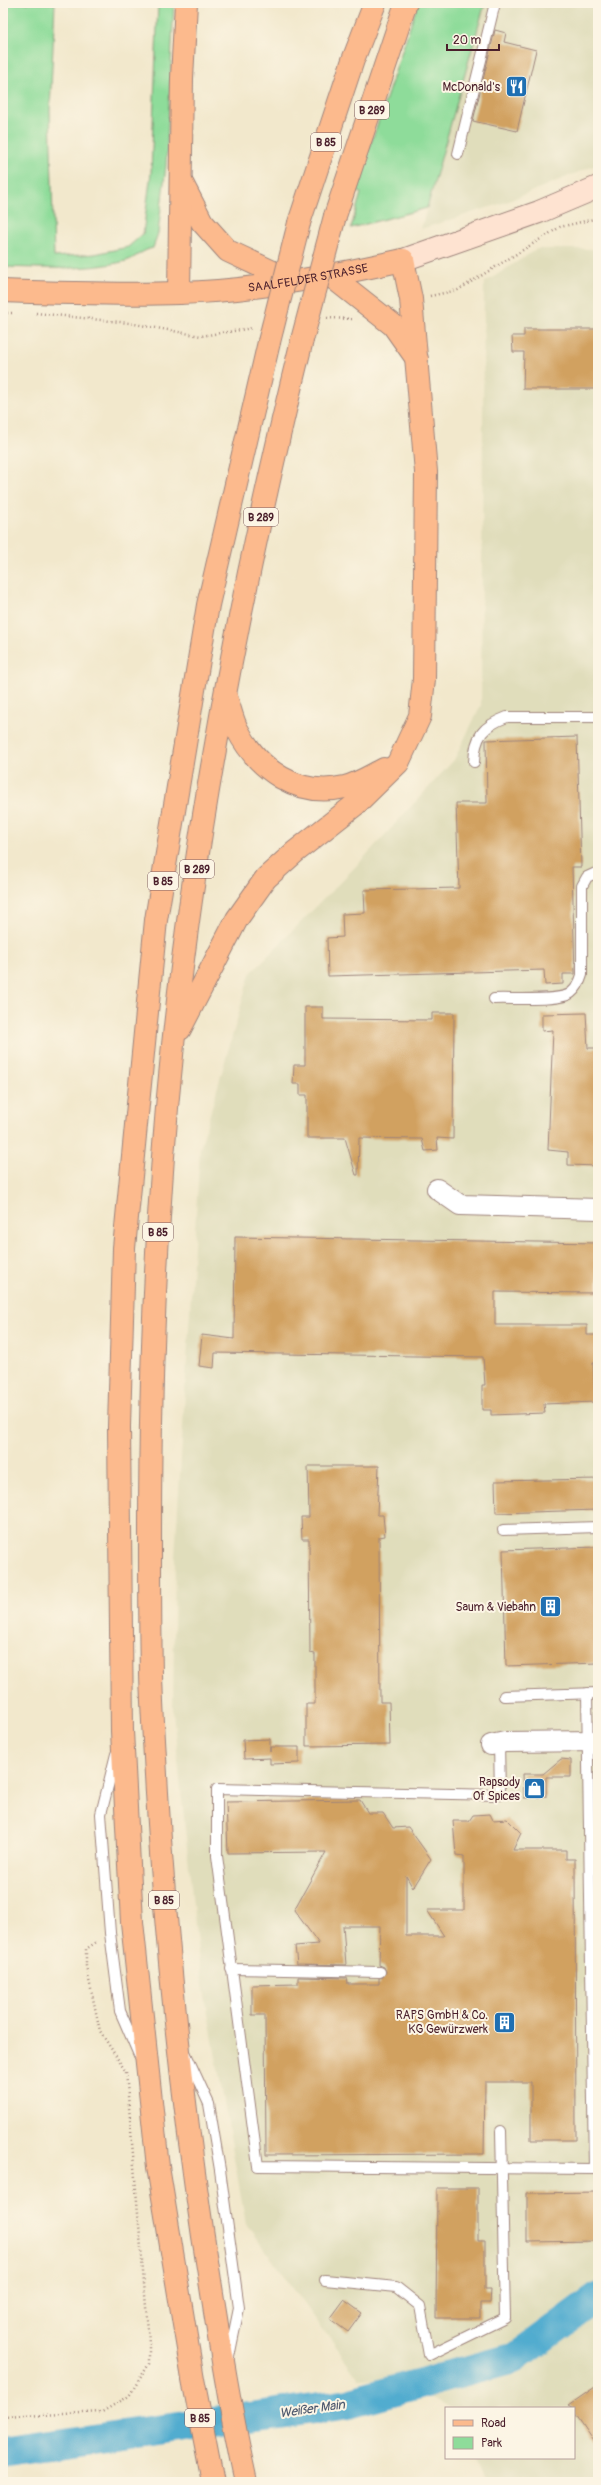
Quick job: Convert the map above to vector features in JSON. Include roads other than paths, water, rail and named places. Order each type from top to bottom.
[{"type":"main road","points":[[179,293],[182,184],[182,78],[186,3]]},
{"type":"main road","points":[[353,60],[367,3]]},
{"type":"main road","points":[[353,60],[375,3]]},
{"type":"main road","name":"B 289","points":[[173,1045],[197,868],[225,695],[266,492],[302,340],[335,216],[406,3]]},
{"type":"main road","name":"B 85","points":[[213,2482],[193,2379],[158,2167],[132,1922],[122,1731],[119,1427],[124,1248],[156,920],[208,605],[269,342],[299,223],[353,60]]},
{"type":"main road","points":[[182,184],[202,222],[228,251],[292,281]]},
{"type":"main road","points":[[173,1045],[237,919],[266,878],[295,852],[356,804],[398,763],[420,716],[424,679],[426,472],[411,299],[403,260]]},
{"type":"main road","name":"SAALFELDER STRASSE","points":[[3,291],[179,293],[330,276],[403,260]]},
{"type":"main road","points":[[330,276],[393,325],[417,360]]},
{"type":"main road","points":[[225,695],[237,728],[251,752],[272,772],[301,788],[324,790],[346,786],[398,763]]},
{"type":"main road","name":"B 85","points":[[173,1045],[159,1226],[150,1443],[151,1677],[161,1855],[175,2030],[188,2140],[225,2377],[246,2482]]},
{"type":"street","name":"SAALFELDER STRASSE","points":[[403,260],[598,188]]},
{"type":"street","points":[[575,197],[598,197]]},
{"type":"street","points":[[437,1189],[460,1204],[598,1209]]},
{"type":"street","points":[[495,1744],[592,1741]]},
{"type":"lane","points":[[458,154],[495,3]]},
{"type":"lane","points":[[474,762],[475,746],[483,731],[492,722],[506,717],[598,717]]},
{"type":"lane","points":[[494,999],[559,997],[570,994],[578,985],[582,974],[582,886],[587,877],[598,872]]},
{"type":"lane","points":[[503,1530],[598,1527]]},
{"type":"lane","points":[[495,1744],[500,1795],[217,1789],[217,1856],[258,2166],[594,2169],[592,1741],[587,1693]]},
{"type":"lane","points":[[504,1696],[598,1693]]},
{"type":"lane","points":[[122,1731],[101,1814],[110,1933],[120,2011],[147,2074]]},
{"type":"lane","points":[[231,1969],[380,1972]]},
{"type":"lane","points":[[325,2280],[396,2287],[420,2306],[429,2355],[505,2318],[501,2132]]},
{"type":"waterway","name":"Weißer Main","points":[[3,2452],[346,2404],[515,2358],[598,2297]]},
{"type":"place","name":"McDonald's","points":[[516,87]]},
{"type":"place","name":"Saum & Viebahn","points":[[551,1607]]},
{"type":"place","name":"Rapsody Of Spices","points":[[535,1789]]},
{"type":"place","name":"RAPS GmbH & Co. KG Gewürzwerk","points":[[504,2022]]}]
